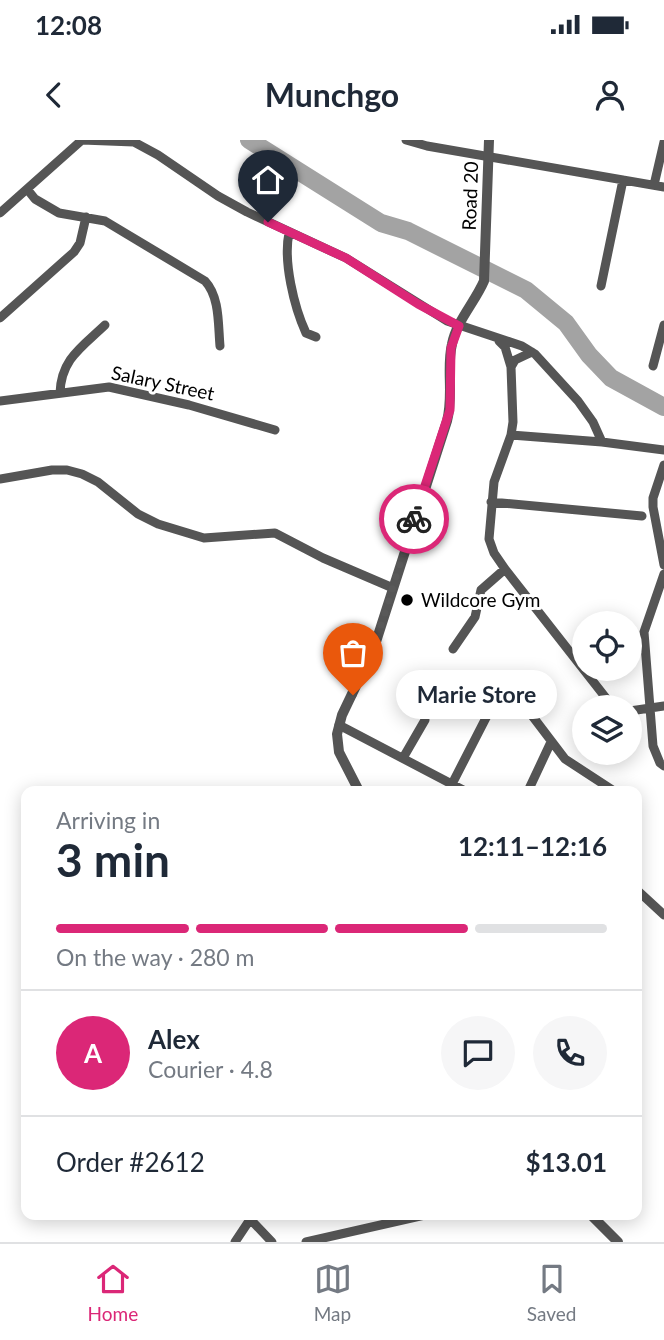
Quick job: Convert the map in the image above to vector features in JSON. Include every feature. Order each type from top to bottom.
[{"type":"street","points":[[0,213],[82,140],[134,142],[218,196],[289,233],[346,258],[418,304],[459,326],[522,346],[532,352],[578,401],[593,422],[602,442]]},
{"type":"street","points":[[407,140],[426,146],[659,186],[664,142]]},
{"type":"street","name":"Road 20","points":[[459,326],[484,281],[489,140]]},
{"type":"street","points":[[601,286],[623,180]]},
{"type":"street","points":[[27,189],[47,208],[59,213],[105,221],[205,281],[214,296],[220,346]]},
{"type":"street","points":[[0,318],[74,252],[80,243],[86,218]]},
{"type":"street","points":[[289,233],[286,256],[305,335],[316,337]]},
{"type":"street","points":[[653,366],[664,325]]},
{"type":"street","points":[[60,393],[64,367],[105,326]]},
{"type":"street","points":[[357,786],[337,746],[339,725],[369,659],[450,410],[451,348],[459,326]]},
{"type":"street","points":[[498,340],[505,347],[511,367],[511,435],[494,482],[489,539],[494,553],[505,569],[604,695]]},
{"type":"street","points":[[511,367],[515,360],[532,352]]},
{"type":"street","name":"Salary Street","points":[[0,401],[109,387],[189,405],[275,430]]},
{"type":"street","points":[[511,435],[664,450]]},
{"type":"street","points":[[664,465],[653,498],[653,507],[664,565]]},
{"type":"street","points":[[0,479],[52,470],[82,474],[99,482],[138,513],[158,524],[204,538],[275,533],[323,558],[393,588]]},
{"type":"street","points":[[491,502],[642,516]]},
{"type":"street","points":[[453,649],[475,617],[481,590],[505,569]]},
{"type":"street","points":[[664,574],[645,632],[653,746],[664,766]]},
{"type":"street","points":[[403,758],[425,720],[422,702],[430,684]]},
{"type":"street","points":[[452,784],[490,710],[512,701],[522,703],[565,759],[606,786]]},
{"type":"street","points":[[642,710],[664,706]]},
{"type":"street","points":[[339,725],[456,786]]},
{"type":"street","points":[[530,786],[551,743]]},
{"type":"street","points":[[642,895],[664,915]]},
{"type":"street","points":[[306,1242],[403,1220]]},
{"type":"street","points":[[596,1220],[618,1242]]},
{"type":"street","points":[[235,1242],[248,1221],[252,1221],[272,1242]]},
{"type":"waterway","points":[[249,140],[381,223],[408,231],[526,290],[566,323],[589,355],[611,378],[664,407]]},
{"type":"way so far","points":[[353,695],[374,648],[414,519]]},
{"type":"place","name":"Wildcore Gym","points":[[407,600]]},
{"type":"place","name":"Marie Store","points":[[353,695]]},
{"type":"route","points":[[268,222],[346,258],[418,304],[459,326],[451,348],[450,410],[414,519]]}]
